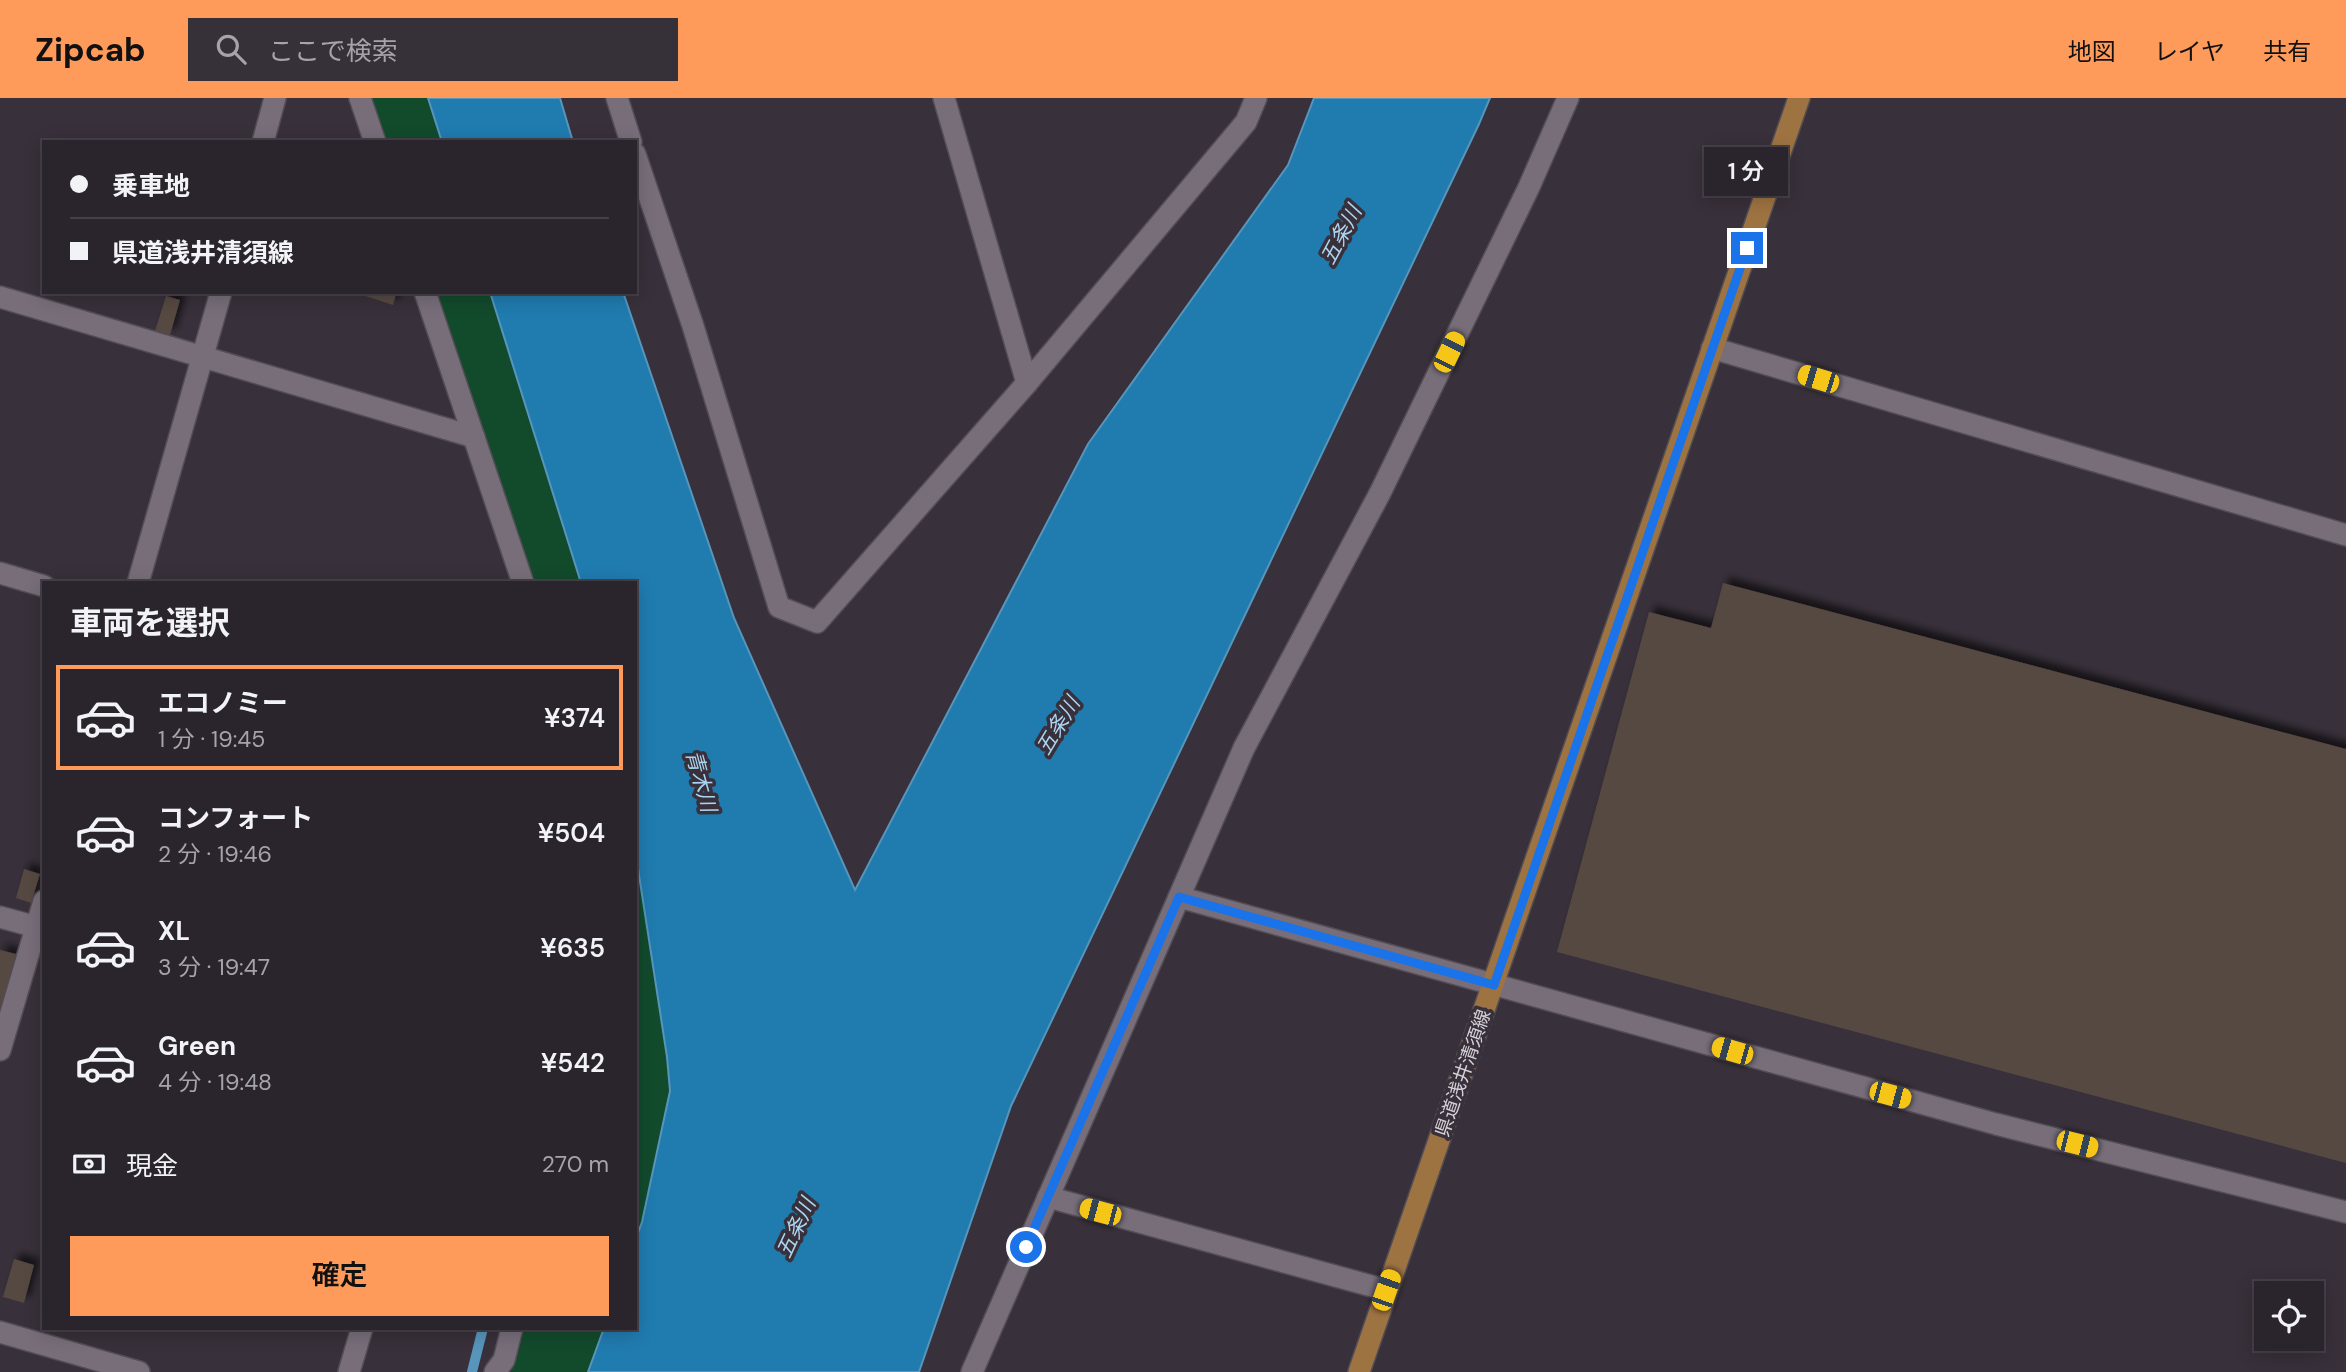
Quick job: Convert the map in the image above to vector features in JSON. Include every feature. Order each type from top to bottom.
[{"type":"main road","name":"県道浅井清須線","points":[[1359,1372],[1799,98]]},
{"type":"street","points":[[264,140],[275,98]]},
{"type":"street","points":[[360,98],[374,140]]},
{"type":"street","points":[[617,98],[630,140]]},
{"type":"street","points":[[944,98],[1027,383]]},
{"type":"street","points":[[637,159],[693,326],[779,607],[817,621],[1027,383],[1246,122],[1256,98]]},
{"type":"street","points":[[972,1372],[1244,748],[1380,493],[1529,187],[1568,98]]},
{"type":"street","points":[[139,581],[220,294]]},
{"type":"street","points":[[426,294],[522,581]]},
{"type":"street","points":[[0,297],[474,437]]},
{"type":"street","points":[[1712,348],[2346,535]]},
{"type":"street","points":[[0,573],[42,585]]},
{"type":"street","points":[[1179,897],[1996,1124],[2346,1212]]},
{"type":"street","points":[[0,917],[40,928],[0,1050]]},
{"type":"street","points":[[1048,1197],[1386,1290]]},
{"type":"street","points":[[349,1372],[361,1330]]},
{"type":"street","points":[[495,1372],[504,1360],[512,1330]]},
{"type":"street","points":[[0,1332],[139,1372]]},
{"type":"green space","points":[[372,98],[428,98],[441,140],[386,140]]},
{"type":"green space","points":[[437,294],[491,294],[580,581],[525,581]]},
{"type":"green space","points":[[637,862],[670,1091],[637,1236]]},
{"type":"green space","points":[[522,1330],[603,1330],[588,1372],[511,1372]]},
{"type":"water","points":[[428,98],[560,98],[572,140],[441,140]]},
{"type":"water","points":[[1314,98],[1490,98],[1011,1106],[919,1372],[588,1372],[603,1330],[637,1330],[637,1236],[670,1091],[637,862],[637,581],[580,581],[491,294],[624,294],[734,618],[855,890],[1088,444],[1288,165]]},
{"type":"building","points":[[359,294],[396,294],[393,305]]},
{"type":"building","points":[[166,296],[180,300],[170,335],[155,331]]},
{"type":"building","points":[[1723,583],[2346,749],[2346,1163],[1557,952],[1649,612],[1711,628]]},
{"type":"building","points":[[24,869],[40,874],[31,903],[16,898]]},
{"type":"building","points":[[0,950],[16,954],[1,1008],[0,1008]]},
{"type":"building","points":[[14,1259],[34,1265],[24,1303],[3,1297]]},
{"type":"waterway","points":[[472,1372],[482,1330]]},
{"type":"route","points":[[1026,1247],[1179,897],[1494,985],[1747,248]]},
{"type":"water label","name":"五条川","points":[[1341,235]]},
{"type":"water label","name":"五条川","points":[[1058,726]]},
{"type":"water label","name":"青木川","points":[[701,781]]},
{"type":"water label","name":"五条川","points":[[796,1228]]}]
